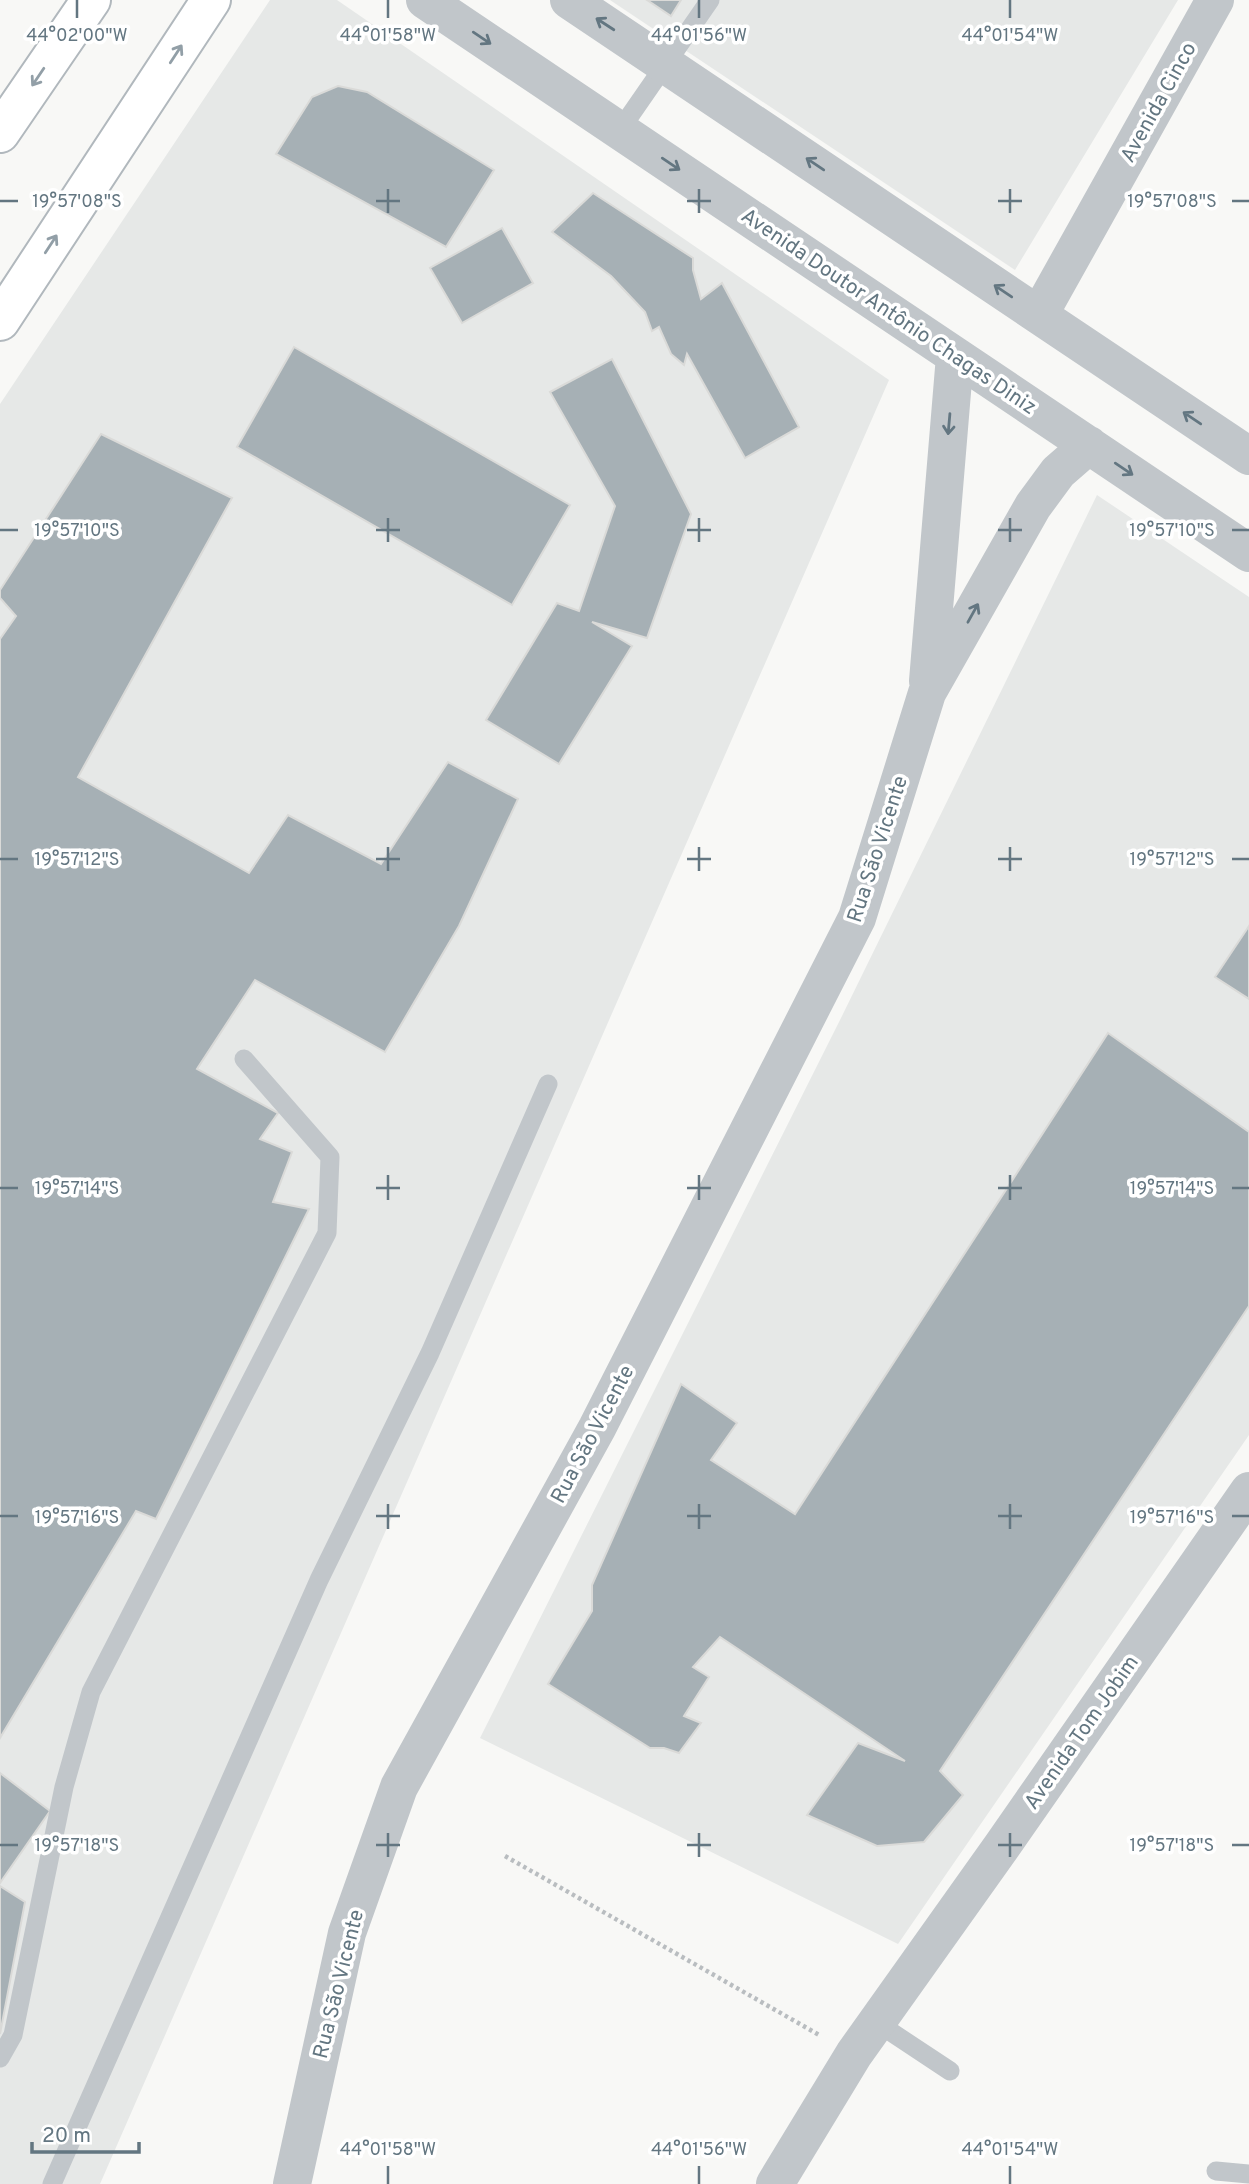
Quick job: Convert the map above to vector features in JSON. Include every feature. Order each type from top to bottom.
[{"type":"street","points":[[0,133],[91,0]]},
{"type":"street","points":[[0,321],[12,279],[211,0]]},
{"type":"street","name":"Avenida Doutor Antônio Chagas Diniz","points":[[425,0],[1249,553]]},
{"type":"street","points":[[569,0],[1249,456]]},
{"type":"street","name":"Avenida Cinco","points":[[1039,315],[1215,0]]},
{"type":"street","name":"Rua São Vicente","points":[[927,694],[955,356]]},
{"type":"street","name":"Rua São Vicente","points":[[292,2184],[347,1933],[398,1787],[597,1428],[857,918],[927,694],[1033,506],[1058,471],[1088,446]]},
{"type":"street","name":"Avenida Tom Jobim","points":[[775,2184],[853,2054],[1010,1835],[1249,1491]]},
{"type":"lane","points":[[620,130],[710,0]]},
{"type":"lane","points":[[0,2058],[13,2035],[64,1787],[91,1692],[327,1233],[330,1157],[244,1059]]},
{"type":"lane","points":[[52,2184],[319,1580],[430,1353],[548,1084]]},
{"type":"lane","points":[[876,2022],[950,2071]]},
{"type":"lane","points":[[1216,2171],[1249,2174]]},
{"type":"path","points":[[505,1856],[853,2054]]},
{"type":"shaded area","points":[[270,0],[337,0],[889,380],[100,2184],[0,2184],[0,404]]},
{"type":"shaded area","points":[[610,0],[1178,0],[1015,270]]},
{"type":"shaded area","points":[[1097,495],[1249,597],[1249,1435],[898,1944],[480,1738],[842,1016]]},
{"type":"building","points":[[647,0],[681,0],[671,16]]},
{"type":"building","points":[[338,86],[367,92],[494,170],[446,247],[276,154],[312,97]]},
{"type":"building","points":[[593,193],[693,258],[693,270],[701,299],[722,283],[799,427],[745,458],[687,354],[684,365],[671,354],[659,327],[652,331],[645,312],[611,276],[552,232]]},
{"type":"building","points":[[502,228],[533,283],[462,323],[430,268]]},
{"type":"building","points":[[294,347],[570,505],[512,605],[237,447]]},
{"type":"building","points":[[612,359],[691,514],[647,638],[592,622],[632,646],[559,764],[486,720],[557,603],[579,611],[615,506],[550,392]]},
{"type":"building","points":[[101,434],[232,498],[78,777],[249,873],[288,815],[381,864],[448,762],[518,799],[459,926],[385,1052],[255,980],[197,1069],[278,1113],[260,1139],[292,1152],[273,1202],[309,1209],[156,1519],[136,1511],[0,1738],[0,639],[16,616],[0,598],[0,590]]},
{"type":"building","points":[[1249,926],[1249,999],[1215,977]]},
{"type":"building","points":[[1108,1033],[1249,1132],[1249,1306],[940,1771],[963,1795],[924,1842],[877,1846],[807,1815],[858,1743],[905,1761],[720,1637],[693,1667],[709,1677],[684,1716],[701,1723],[679,1753],[664,1748],[650,1748],[548,1684],[592,1611],[592,1585],[681,1384],[737,1423],[711,1460],[795,1514]]},
{"type":"building","points":[[0,1773],[50,1811],[0,1883]]},
{"type":"building","points":[[0,1886],[25,1902],[0,2034]]}]
